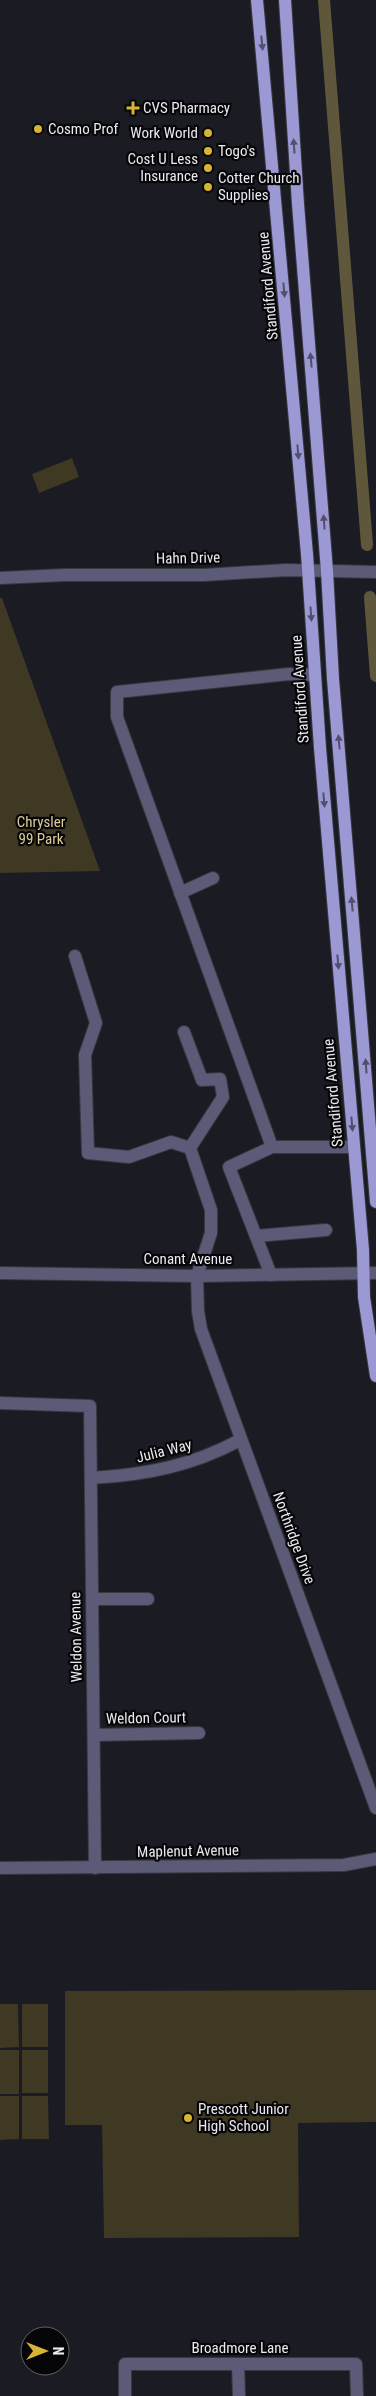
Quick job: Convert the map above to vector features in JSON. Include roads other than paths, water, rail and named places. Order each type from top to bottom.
[{"type":"main road","name":"Standiford Avenue","points":[[258,0],[308,570],[314,675],[354,1146],[370,1273],[364,1297],[376,1376]]},
{"type":"main road","points":[[285,0],[298,204],[328,571],[333,678],[376,1202]]},
{"type":"street","name":"Hahn Drive","points":[[0,578],[64,575],[204,575],[308,570],[376,572]]},
{"type":"street","points":[[272,1147],[117,717],[117,692],[289,674],[314,675]]},
{"type":"street","points":[[180,893],[213,878]]},
{"type":"street","points":[[75,956],[96,1023],[85,1055],[88,1153],[129,1157],[171,1142],[190,1148],[223,1097],[220,1079],[202,1080],[184,1032]]},
{"type":"street","points":[[271,1275],[230,1167],[272,1147],[354,1146]]},
{"type":"street","name":"Northridge Drive","points":[[190,1148],[211,1210],[211,1233],[197,1276],[198,1311],[201,1329],[376,1808]]},
{"type":"street","points":[[256,1236],[326,1230]]},
{"type":"street","name":"Conant Avenue","points":[[0,1273],[197,1276],[370,1273]]},
{"type":"street","name":"Weldon Avenue","points":[[0,1403],[90,1406],[95,1868]]},
{"type":"street","name":"Julia Way","points":[[91,1478],[130,1476],[174,1468],[198,1460],[240,1440]]},
{"type":"street","points":[[92,1599],[148,1599]]},
{"type":"street","name":"Weldon Court","points":[[94,1735],[199,1733]]},
{"type":"street","name":"Maplenut Avenue","points":[[0,1868],[344,1865],[376,1859]]},
{"type":"street","name":"Broadmore Lane","points":[[125,2396],[125,2364],[356,2364],[356,2396]]},
{"type":"street","points":[[238,2364],[239,2396]]},
{"type":"waterway","points":[[324,0],[367,545]]},
{"type":"waterway","points":[[370,597],[376,676]]},
{"type":"place","name":"CVS Pharmacy","points":[[133,108]]},
{"type":"place","name":"Cosmo Prof","points":[[38,129]]},
{"type":"place","name":"Work World","points":[[208,133]]},
{"type":"place","name":"Togo's","points":[[208,151]]},
{"type":"place","name":"Cost U Less Insurance","points":[[208,168]]},
{"type":"place","name":"Cotter Church Supplies","points":[[208,187]]},
{"type":"place","name":"Prescott Junior High School","points":[[188,2118]]},
{"type":"park label","name":"Chrysler 99 Park","points":[[41,830]]}]
